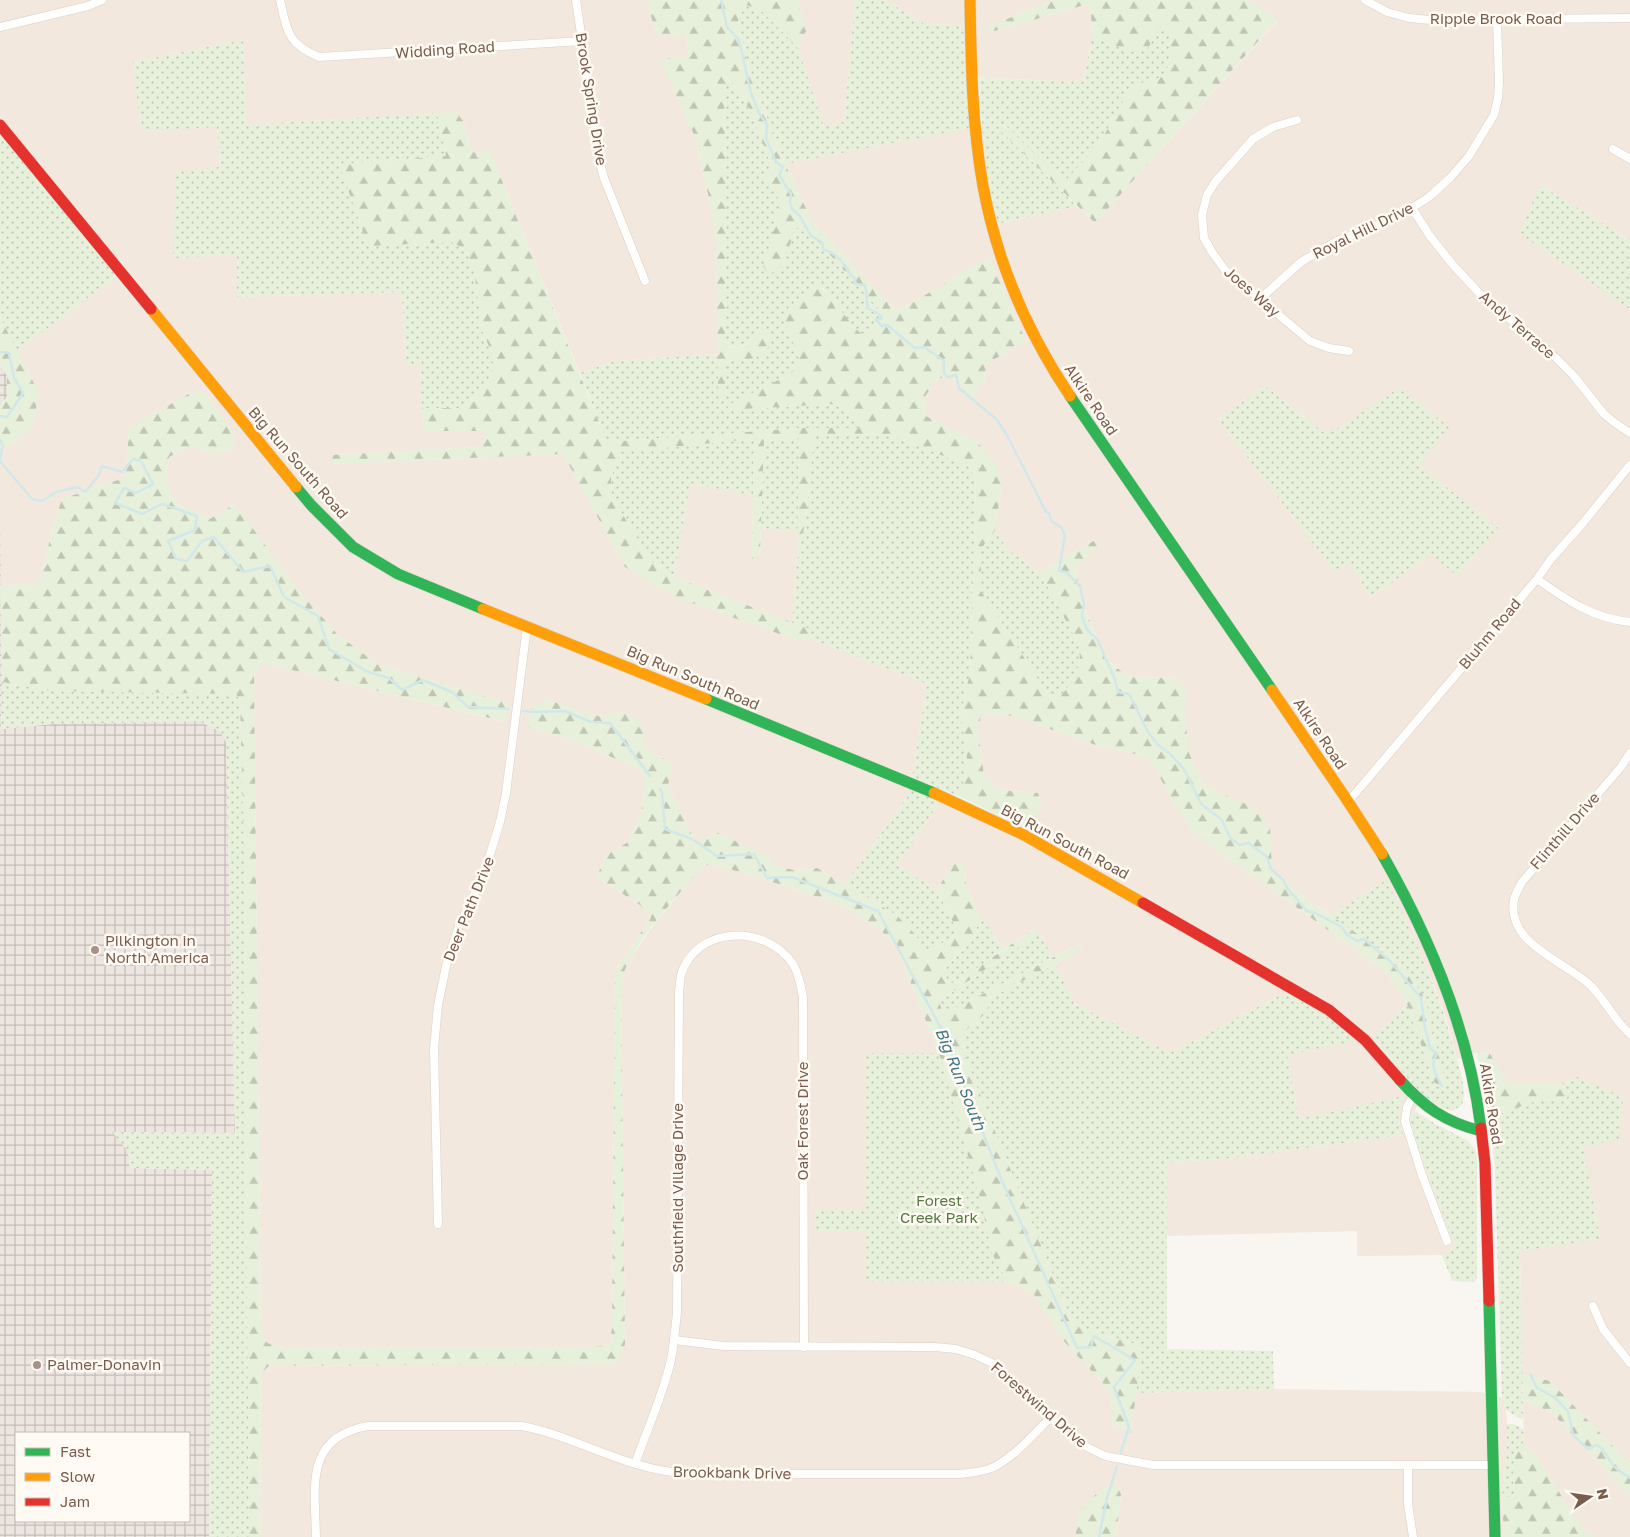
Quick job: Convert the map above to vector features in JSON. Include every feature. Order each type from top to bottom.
[{"type":"street","points":[[0,27],[88,6],[102,0]]},
{"type":"street","name":"Widding Road","points":[[280,0],[288,34],[301,49],[319,57],[582,41]]},
{"type":"street","name":"Brook Spring Drive","points":[[576,0],[602,171],[645,281]]},
{"type":"street","name":"Alkire Road","points":[[970,0],[974,104],[983,187],[993,233],[1016,299],[1063,385],[1375,843],[1426,939],[1445,988],[1468,1058],[1477,1102],[1485,1163],[1496,1537]]},
{"type":"street","name":"Ripple Brook Road","points":[[1365,0],[1387,12],[1408,18],[1430,20],[1630,18]]},
{"type":"street","name":"Royal Hill Drive","points":[[1260,299],[1301,262],[1337,241],[1393,219],[1429,197],[1450,178],[1469,156],[1494,115],[1498,98],[1497,20]]},
{"type":"street","name":"Joes Way","points":[[1297,120],[1273,127],[1253,139],[1216,181],[1207,196],[1202,216],[1204,238],[1225,270],[1310,340],[1329,348],[1349,351]]},
{"type":"street","name":"Big Run South Road","points":[[0,125],[311,506],[353,547],[398,574],[905,780],[1024,835],[1332,1012],[1365,1041],[1413,1096],[1436,1114],[1463,1126],[1481,1131]]},
{"type":"street","points":[[1613,149],[1630,160]]},
{"type":"street","name":"Andy Terrace","points":[[1412,208],[1430,236],[1453,265],[1480,294],[1555,357],[1574,376],[1604,414],[1630,433]]},
{"type":"street","name":"Bluhm Road","points":[[1348,802],[1630,466]]},
{"type":"street","points":[[1536,579],[1580,608],[1619,621],[1630,622]]},
{"type":"street","name":"Deer Path Drive","points":[[438,1224],[434,1049],[438,1005],[446,966],[459,926],[484,874],[500,822],[506,793],[527,626]]},
{"type":"street","name":"Flinthill Drive","points":[[1630,753],[1621,767],[1522,882],[1514,898],[1514,915],[1526,939],[1533,946],[1576,974],[1592,987],[1630,1034]]},
{"type":"street","name":"Southfield Village Drive","points":[[635,1464],[663,1388],[670,1362],[677,1313],[679,990],[681,975],[696,951],[707,943],[734,936]]},
{"type":"street","name":"Oak Forest Drive","points":[[734,936],[750,936],[768,942],[780,950],[793,965],[800,980],[803,997],[804,1347]]},
{"type":"street","points":[[1413,1096],[1407,1107],[1405,1121],[1422,1175],[1447,1241]]},
{"type":"street","points":[[1593,1306],[1603,1329],[1630,1363]]},
{"type":"street","name":"Forestwind Drive","points":[[674,1340],[724,1346],[935,1347],[956,1349],[975,1354],[994,1364],[1084,1446],[1105,1456],[1153,1465],[1493,1465]]},
{"type":"street","name":"Brookbank Drive","points":[[316,1537],[315,1480],[321,1456],[330,1442],[339,1436],[348,1431],[368,1426],[521,1426],[538,1429],[635,1464],[669,1472],[694,1474],[959,1474],[993,1468],[1020,1447],[1051,1417]]},
{"type":"street","points":[[1408,1465],[1408,1504],[1413,1537]]},
{"type":"shaded area","points":[[0,0],[647,0],[656,34],[686,35],[689,55],[661,61],[695,137],[708,194],[716,241],[718,354],[615,361],[580,373],[490,151],[472,151],[464,122],[456,112],[246,125],[243,40],[133,62],[217,127],[220,168],[237,255],[238,297],[402,292],[406,365],[420,364],[423,430],[485,431],[486,437],[480,447],[332,455],[333,464],[563,454],[625,567],[799,641],[809,638],[927,684],[912,778],[913,789],[845,884],[817,868],[794,870],[776,866],[765,855],[697,845],[668,786],[672,763],[645,749],[624,712],[598,716],[545,700],[528,727],[570,739],[639,769],[645,780],[641,814],[628,842],[607,855],[596,877],[640,905],[651,918],[615,970],[612,1328],[610,1344],[592,1347],[286,1348],[267,1343],[261,1331],[254,677],[263,663],[505,722],[508,704],[377,664],[337,634],[294,585],[234,504],[210,520],[176,503],[166,482],[169,457],[191,446],[214,454],[231,449],[235,436],[206,394],[129,428],[126,473],[121,479],[62,499],[53,525],[40,584],[0,585],[0,453],[32,427],[39,393],[17,351],[117,276],[0,131]]},
{"type":"shaded area","points":[[798,0],[855,0],[844,123],[824,127],[798,48],[806,31]]},
{"type":"shaded area","points":[[885,0],[1054,0],[989,26],[989,33],[1088,4],[1091,15],[1092,37],[1083,82],[966,77],[963,25],[925,24]]},
{"type":"shaded area","points":[[1246,0],[1630,0],[1630,240],[1540,185],[1630,307],[1630,1464],[1550,1381],[1522,1374],[1520,1250],[1600,1239],[1582,1146],[1577,1077],[1560,1084],[1512,1084],[1504,1079],[1488,1052],[1457,1059],[1449,1027],[1433,982],[1407,923],[1385,881],[1331,915],[1272,874],[1270,859],[1251,806],[1213,790],[1201,780],[1189,753],[1184,706],[1187,692],[1176,679],[1128,676],[1106,659],[1079,595],[1076,567],[1098,546],[1095,540],[1040,572],[1007,549],[995,530],[1002,482],[978,443],[926,416],[924,398],[937,379],[952,376],[972,397],[984,383],[986,364],[1026,341],[989,258],[905,307],[895,310],[811,219],[785,164],[982,125],[984,157],[997,224],[1077,206],[1095,223],[1278,20]],"holes":[[[1265,386],[1327,435],[1419,465],[1497,528],[1431,554],[1371,598],[1349,562],[1334,571],[1218,419]]]},
{"type":"shaded area","points":[[0,365],[7,376],[7,397],[0,405]]},
{"type":"shaded area","points":[[690,484],[753,495],[752,560],[760,552],[761,528],[798,532],[792,623],[674,577]]},
{"type":"shaded area","points":[[0,509],[1,729],[52,724],[198,721],[220,731],[226,742],[235,1133],[113,1132],[128,1151],[130,1168],[212,1170],[209,1537],[0,1537]]},
{"type":"shaded area","points":[[981,714],[1012,715],[1096,745],[1150,759],[1172,800],[1195,834],[1375,964],[1392,980],[1407,1004],[1373,1039],[1423,1095],[1410,1120],[1413,1134],[1455,1246],[1442,1255],[1357,1256],[1357,1231],[1166,1236],[1167,1162],[1224,1159],[1403,1135],[1398,1118],[1299,1119],[1287,1055],[1288,991],[1170,1053],[1074,1003],[1055,964],[1082,950],[1079,944],[1053,957],[1035,928],[1004,949],[979,915],[966,885],[965,865],[953,863],[937,890],[897,865],[947,792],[1022,827],[1034,820],[1042,804],[1038,793],[999,790],[984,775],[978,733]]},
{"type":"shaded area","points":[[711,864],[842,905],[886,935],[898,951],[939,1053],[866,1053],[866,1210],[815,1210],[815,1231],[866,1231],[866,1282],[1007,1282],[1033,1293],[1061,1338],[1110,1391],[1113,1424],[1131,1433],[1135,1393],[1274,1389],[1481,1392],[1502,1398],[1506,1410],[1507,1424],[1507,1447],[1502,1497],[1504,1537],[1116,1537],[1121,1495],[1080,1511],[1075,1537],[261,1537],[262,1371],[269,1366],[618,1364],[625,1344],[621,980],[626,964],[655,923],[702,867]]},
{"type":"shaded area","points":[[1523,1400],[1552,1413],[1630,1497],[1630,1537],[1594,1537],[1579,1525],[1537,1457],[1524,1442]]},
{"type":"green space","points":[[647,0],[798,0],[806,31],[798,48],[761,10],[746,5],[738,19],[750,74],[785,164],[811,219],[895,310],[905,307],[989,257],[1026,341],[986,364],[984,383],[972,397],[952,376],[937,379],[924,398],[926,416],[978,443],[994,461],[1002,482],[995,530],[981,549],[981,591],[1048,695],[1060,697],[1073,681],[1080,662],[1079,645],[1040,572],[1095,540],[1098,546],[1076,567],[1079,595],[1106,660],[1128,676],[1176,679],[1187,692],[1184,706],[1189,753],[1201,780],[1213,790],[1251,806],[1270,826],[1272,874],[1406,968],[1426,1001],[1446,1085],[1443,1089],[1434,1082],[1407,1004],[1392,980],[1375,964],[1195,834],[1172,800],[1150,759],[1096,745],[1012,716],[981,714],[978,733],[984,775],[999,790],[1038,793],[1042,804],[1034,820],[1022,827],[961,797],[967,758],[961,712],[970,673],[976,481],[969,466],[887,434],[814,435],[806,519],[797,560],[799,438],[764,441],[760,552],[752,561],[754,439],[620,452],[611,477],[612,497],[651,561],[674,577],[809,629],[809,638],[799,641],[678,598],[625,567],[563,454],[333,464],[331,455],[480,447],[486,437],[484,431],[423,431],[422,408],[462,408],[488,383],[494,358],[482,330],[474,270],[466,250],[452,242],[368,246],[339,164],[446,156],[437,113],[456,112],[464,122],[472,151],[490,151],[607,442],[801,428],[859,428],[858,421],[834,404],[726,410],[731,404],[792,373],[800,361],[784,319],[788,308],[815,285],[828,294],[862,334],[880,324],[882,317],[878,308],[805,227],[795,228],[784,264],[769,275],[763,266],[771,246],[775,221],[782,205],[773,189],[765,180],[772,168],[752,113],[733,83],[724,86],[726,186],[725,346],[737,347],[750,342],[761,328],[770,332],[770,342],[763,354],[756,357],[725,361],[725,398],[722,401],[718,397],[716,241],[708,194],[695,137],[660,60],[689,55],[686,35],[656,35]]},
{"type":"green space","points":[[855,0],[885,0],[925,24],[963,25],[970,128],[785,164],[750,74],[738,19],[746,5],[761,10],[798,48],[824,127],[844,122]]},
{"type":"green space","points":[[1054,0],[1246,0],[1278,19],[1095,223],[1001,131],[1005,125],[1064,182],[1099,144],[1132,86],[1162,77],[1169,65],[1170,34],[1162,25],[1146,51],[1133,52],[1092,37],[1091,15],[1088,4],[988,33],[989,26]]},
{"type":"green space","points":[[1163,24],[1170,34],[1169,65],[1162,77],[1132,86],[1099,144],[1064,183],[1005,126],[1002,132],[1077,206],[996,224],[984,157],[979,78],[1083,82],[1092,37],[1134,52],[1156,33]]},
{"type":"green space","points":[[243,40],[246,125],[437,113],[446,156],[340,164],[368,246],[452,242],[466,250],[474,270],[482,330],[494,358],[488,383],[462,408],[422,408],[420,364],[406,365],[402,292],[237,297],[237,255],[173,258],[176,172],[220,167],[217,127],[141,131],[133,62]]},
{"type":"green space","points":[[733,83],[752,113],[772,168],[765,180],[773,188],[782,205],[775,221],[771,246],[763,266],[795,228],[805,227],[878,308],[882,317],[880,324],[862,334],[852,326],[823,288],[784,319],[800,361],[792,373],[731,404],[726,410],[834,404],[858,421],[859,428],[801,428],[607,442],[580,373],[615,361],[718,354],[718,397],[725,398],[725,361],[750,359],[761,328],[750,341],[742,346],[725,346],[726,186],[724,86]]},
{"type":"green space","points":[[0,131],[117,276],[17,351],[0,317]]},
{"type":"green space","points":[[1540,185],[1630,240],[1629,309],[1519,233]]},
{"type":"green space","points":[[0,317],[39,393],[32,427],[0,453],[0,405],[7,397],[7,376],[0,365]]},
{"type":"green space","points":[[1265,386],[1327,435],[1399,388],[1449,427],[1419,465],[1498,528],[1457,576],[1431,554],[1371,598],[1349,562],[1334,571],[1218,419]]},
{"type":"green space","points":[[192,392],[206,394],[235,436],[231,449],[214,454],[191,446],[169,457],[166,482],[176,503],[210,519],[235,504],[294,585],[337,634],[377,664],[508,703],[506,722],[263,663],[254,677],[261,1331],[267,1343],[286,1348],[592,1347],[610,1344],[612,1328],[615,970],[651,918],[640,905],[596,877],[607,855],[628,842],[641,814],[645,780],[639,769],[570,739],[528,727],[531,709],[545,699],[598,716],[624,712],[642,722],[645,749],[672,763],[668,786],[697,845],[716,832],[765,855],[776,866],[794,870],[817,868],[896,915],[909,927],[928,952],[957,934],[937,890],[953,863],[965,865],[966,885],[979,915],[975,936],[943,970],[946,984],[957,982],[1035,928],[1039,933],[939,1001],[942,1011],[954,1009],[1079,944],[1082,950],[990,998],[986,1013],[963,1033],[965,1057],[1068,1312],[1077,1326],[1142,1346],[1131,1433],[1113,1424],[1110,1391],[1061,1338],[1033,1293],[1007,1282],[992,1253],[981,1202],[939,1053],[898,951],[886,935],[842,905],[711,864],[702,867],[645,935],[627,965],[621,980],[625,1344],[618,1364],[269,1366],[262,1372],[261,1537],[249,1537],[244,849],[240,700],[236,694],[52,691],[2,682],[0,585],[40,584],[53,525],[62,499],[121,479],[126,473],[129,428]]},
{"type":"green space","points":[[887,434],[969,466],[976,481],[970,674],[961,712],[967,758],[961,797],[912,778],[927,684],[809,638],[809,629],[792,623],[797,560],[806,519],[814,435]]},
{"type":"green space","points":[[799,438],[798,532],[761,528],[764,441]]},
{"type":"green space","points":[[754,439],[753,495],[690,484],[674,577],[651,561],[612,497],[611,477],[620,452]]},
{"type":"green space","points":[[995,530],[1007,549],[1040,572],[1079,645],[1080,662],[1073,681],[1060,697],[1048,695],[981,591],[981,549]]},
{"type":"green space","points":[[2,682],[52,691],[236,694],[240,700],[244,849],[249,1537],[209,1537],[212,1170],[130,1168],[128,1151],[112,1132],[235,1133],[226,742],[220,731],[198,721],[52,724],[1,729]]},
{"type":"green space","points":[[913,789],[941,800],[897,865],[937,890],[957,934],[928,952],[909,927],[896,915],[845,884]]},
{"type":"green space","points":[[1386,880],[1425,965],[1449,1031],[1461,1073],[1464,1092],[1462,1105],[1453,1111],[1443,1109],[1423,1095],[1373,1039],[1407,1004],[1434,1082],[1426,1001],[1331,915]]},
{"type":"green space","points":[[979,915],[1004,949],[957,982],[946,984],[943,971],[975,936]]},
{"type":"green space","points":[[1039,933],[1053,957],[954,1009],[942,1011],[938,1002]]},
{"type":"green space","points":[[1055,964],[1074,1003],[1170,1053],[1288,991],[1324,1012],[1355,1041],[1287,1055],[1299,1119],[1403,1096],[1398,1118],[1403,1135],[1224,1159],[1167,1162],[1167,1349],[1273,1351],[1274,1389],[1135,1393],[1142,1346],[1077,1326],[1068,1312],[965,1057],[963,1033],[986,1013],[990,998]]},
{"type":"green space","points":[[1489,1052],[1504,1079],[1512,1084],[1560,1084],[1569,1091],[1567,1098],[1533,1102],[1503,1113],[1493,1109],[1477,1053]]},
{"type":"green space","name":"Forest Creek Park","points":[[866,1053],[953,1053],[1048,1282],[866,1282],[866,1231],[815,1231],[815,1210],[866,1210]]},
{"type":"green space","points":[[1477,1053],[1493,1109],[1503,1113],[1533,1102],[1567,1098],[1569,1091],[1560,1084],[1577,1077],[1623,1097],[1619,1139],[1583,1146],[1600,1239],[1520,1251],[1523,1420],[1506,1410],[1502,1398],[1495,1171],[1491,1122]]},
{"type":"green space","points":[[1415,1111],[1437,1125],[1467,1140],[1476,1151],[1477,1278],[1474,1282],[1452,1281],[1442,1255],[1455,1246],[1413,1134],[1410,1120]]},
{"type":"green space","points":[[1522,1374],[1550,1381],[1630,1464],[1630,1497],[1552,1413],[1523,1400]]},
{"type":"green space","points":[[1507,1424],[1513,1424],[1523,1429],[1524,1442],[1514,1460],[1514,1496],[1502,1497],[1507,1447]]},
{"type":"green space","points":[[1524,1442],[1537,1457],[1579,1524],[1594,1537],[1504,1537],[1502,1497],[1514,1495],[1514,1460]]},
{"type":"green space","points":[[1116,1485],[1121,1494],[1116,1537],[1075,1537],[1080,1511],[1100,1490]]},
{"type":"waterway","points":[[721,0],[727,27],[739,40],[751,93],[759,113],[767,125],[766,138],[776,162],[783,167],[779,175],[791,194],[792,209],[800,216],[811,236],[822,242],[823,249],[832,253],[840,260],[854,278],[856,284],[865,285],[868,308],[882,318],[876,320],[882,326],[887,325],[915,348],[924,347],[944,361],[944,373],[947,377],[956,375],[959,388],[997,420],[1007,435],[1046,512],[1049,513],[1051,521],[1061,527],[1065,535],[1059,571],[1066,572],[1080,586],[1084,604],[1082,616],[1087,630],[1097,639],[1114,677],[1118,692],[1129,694],[1148,732],[1157,744],[1169,753],[1184,769],[1201,804],[1221,819],[1231,839],[1240,845],[1249,843],[1267,857],[1271,869],[1283,880],[1288,889],[1307,911],[1315,913],[1342,927],[1347,935],[1357,941],[1364,939],[1390,961],[1421,998],[1430,1048],[1437,1054],[1433,1066],[1442,1086]]},
{"type":"waterway","name":"Big Run South","points":[[0,352],[9,353],[14,378],[23,393],[7,417],[0,416]]},
{"type":"waterway","name":"Big Run South","points":[[0,440],[3,446],[0,458]]},
{"type":"waterway","name":"Big Run South","points":[[0,461],[32,499],[42,501],[56,492],[78,487],[85,492],[99,475],[102,466],[122,472],[133,459],[141,461],[153,484],[136,493],[124,488],[115,503],[142,514],[162,504],[197,516],[195,530],[168,541],[176,559],[187,561],[202,541],[214,537],[243,572],[270,566],[284,597],[318,616],[329,649],[368,672],[389,678],[402,690],[423,680],[452,692],[468,707],[508,709]]},
{"type":"waterway","name":"Big Run South","points":[[523,711],[565,711],[591,722],[610,723],[650,776]]},
{"type":"waterway","name":"Big Run South","points":[[660,789],[662,792],[665,829],[692,839],[717,856],[754,854],[767,878],[792,877],[878,911],[944,1034],[1002,1181],[1077,1348],[1091,1347],[1094,1336],[1135,1360],[1114,1387],[1129,1427],[1121,1452]]},
{"type":"waterway","points":[[1530,1374],[1537,1388],[1554,1397],[1568,1411],[1573,1435],[1588,1449],[1597,1445],[1600,1447],[1615,1467],[1630,1478]]},
{"type":"waterway","name":"Big Run South","points":[[1099,1537],[1107,1498],[1117,1466]]},
{"type":"traffic: fast","points":[[1070,396],[1272,690]]},
{"type":"traffic: fast","points":[[296,487],[311,505],[353,547],[398,574],[483,609]]},
{"type":"traffic: fast","points":[[706,699],[934,793]]},
{"type":"traffic: fast","points":[[1382,854],[1416,919],[1445,986],[1467,1056],[1481,1128]]},
{"type":"traffic: fast","points":[[1400,1080],[1436,1112],[1457,1123],[1481,1131]]},
{"type":"traffic: fast","points":[[1489,1301],[1495,1537]]},
{"type":"traffic: slow","points":[[970,0],[974,117],[983,186],[996,242],[1027,321],[1054,372],[1070,396]]},
{"type":"traffic: slow","points":[[151,309],[296,487]]},
{"type":"traffic: slow","points":[[483,609],[706,699]]},
{"type":"traffic: slow","points":[[1272,690],[1382,854]]},
{"type":"traffic: slow","points":[[934,793],[1024,835],[1143,903]]},
{"type":"traffic: jam","points":[[0,125],[151,309]]},
{"type":"traffic: jam","points":[[1143,903],[1329,1010],[1365,1040],[1400,1080]]},
{"type":"traffic: jam","points":[[1481,1128],[1485,1163],[1489,1301]]},
{"type":"place","name":"Pilkington in North America","points":[[95,950]]},
{"type":"place","name":"Palmer-Donavin","points":[[37,1365]]}]
